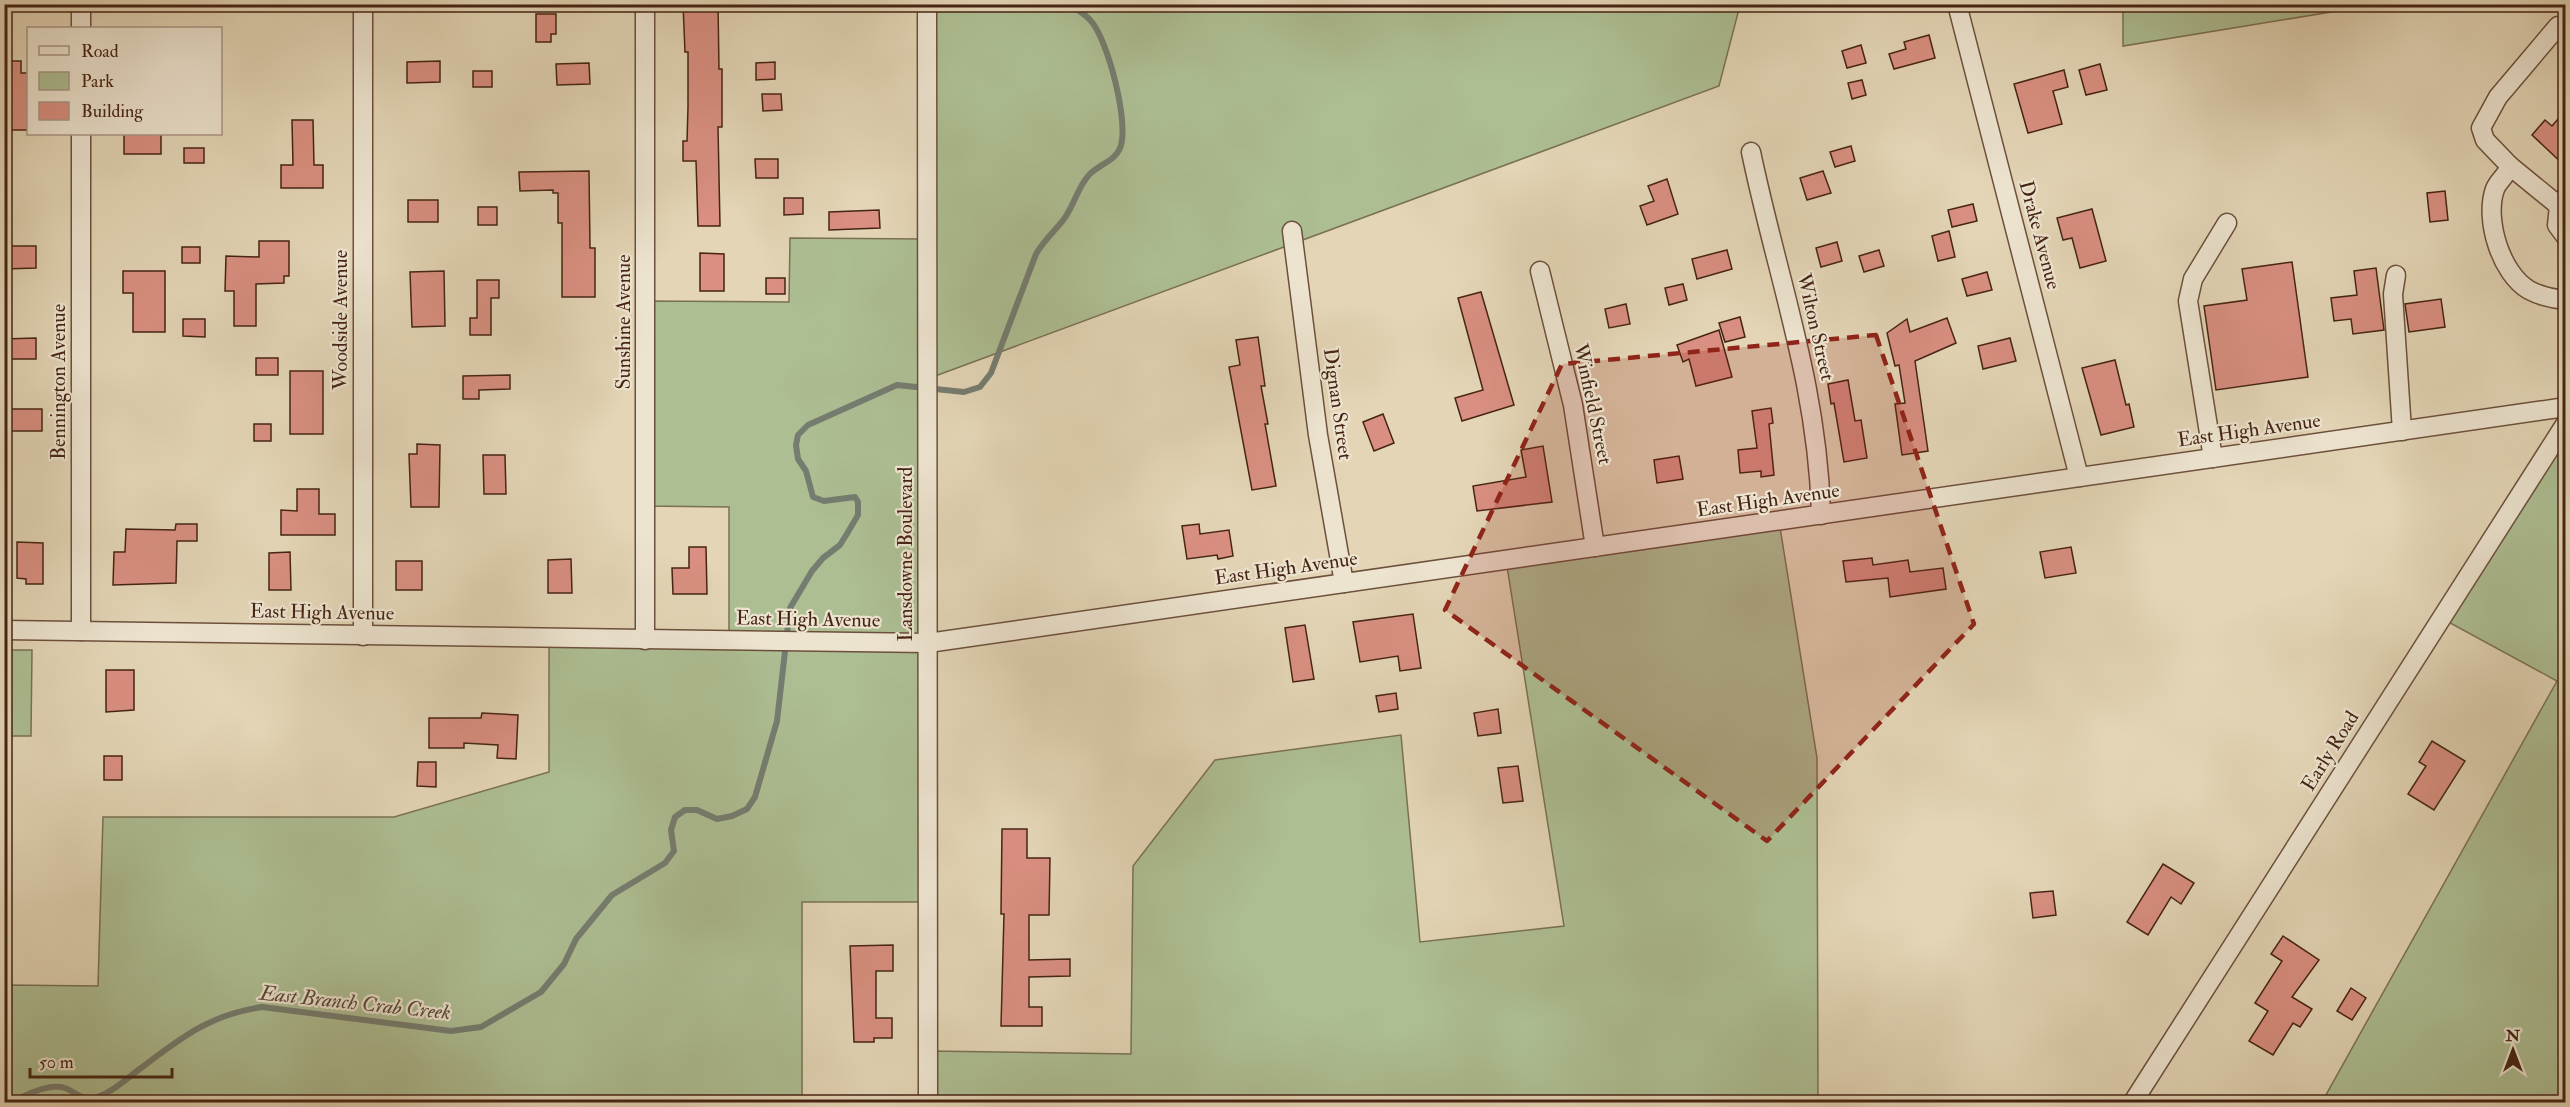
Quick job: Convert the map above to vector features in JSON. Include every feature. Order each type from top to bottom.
[{"type":"street","points":[[81,4],[81,27]]},
{"type":"street","name":"Woodside Avenue","points":[[363,4],[363,636]]},
{"type":"street","name":"Sunshine Avenue","points":[[645,4],[645,640]]},
{"type":"street","name":"Lansdowne Boulevard","points":[[927,4],[928,1102]]},
{"type":"street","name":"Drake Avenue","points":[[1957,4],[2079,477]]},
{"type":"street","points":[[2558,26],[2499,97],[2481,128],[2485,140],[2511,166],[2562,202],[2557,225],[2565,237]]},
{"type":"street","name":"Bennington Avenue","points":[[81,135],[81,631]]},
{"type":"street","name":"Wilton Street","points":[[1751,152],[1765,217],[1801,352],[1820,464],[1821,515]]},
{"type":"street","points":[[2511,166],[2495,188],[2492,211],[2496,238],[2508,268],[2529,290],[2565,300]]},
{"type":"street","points":[[2213,458],[2188,301],[2193,279],[2228,223]]},
{"type":"street","name":"Dignan Street","points":[[1293,231],[1318,435],[1344,583]]},
{"type":"street","name":"Winfield Street","points":[[1540,271],[1575,415],[1595,547]]},
{"type":"street","points":[[2396,275],[2393,294],[2402,430]]},
{"type":"street","name":"East High Avenue","points":[[4,630],[928,643],[2565,407]]},
{"type":"street","name":"Early Road","points":[[2133,1102],[2565,423]]},
{"type":"highlighted area","points":[[1876,335],[1974,624],[1767,841],[1445,610],[1562,364]]},
{"type":"green space","points":[[2123,4],[2374,5],[2123,46]]},
{"type":"green space","points":[[927,5],[1740,5],[1719,86],[927,379],[928,902],[802,902],[802,1102],[5,1102],[5,985],[98,986],[103,817],[394,817],[549,772],[549,638],[729,641],[729,507],[645,506],[645,301],[789,302],[790,238],[927,239]]},
{"type":"green space","points":[[2565,423],[2565,1102],[2322,1102],[2557,681],[2441,618]]},
{"type":"green space","points":[[1779,521],[1817,758],[1818,1102],[928,1102],[928,1051],[1131,1054],[1133,866],[1215,760],[1401,735],[1420,942],[1564,926],[1506,560]]},
{"type":"green space","points":[[5,650],[32,650],[31,736],[5,736]]},
{"type":"building","points":[[683,4],[718,4],[719,69],[722,69],[722,127],[718,127],[720,226],[698,226],[696,161],[683,161],[683,141],[687,141],[688,52],[685,52]]},
{"type":"building","points":[[536,14],[556,14],[556,34],[551,34],[551,42],[536,42]]},
{"type":"building","points":[[1929,35],[1935,58],[1894,69],[1889,54],[1906,49],[1904,42]]},
{"type":"building","points":[[1861,45],[1866,63],[1847,68],[1842,51]]},
{"type":"building","points":[[4,61],[21,61],[21,73],[27,73],[27,130],[9,130],[9,112],[4,112]]},
{"type":"building","points":[[440,61],[440,82],[407,83],[407,62]]},
{"type":"building","points":[[775,62],[775,79],[756,80],[756,63]]},
{"type":"building","points":[[589,63],[590,84],[557,85],[556,64]]},
{"type":"building","points":[[2100,64],[2107,90],[2086,95],[2079,70]]},
{"type":"building","points":[[2064,70],[2068,87],[2053,91],[2062,124],[2028,133],[2014,84]]},
{"type":"building","points":[[473,71],[492,71],[492,87],[473,87]]},
{"type":"building","points":[[1862,80],[1866,95],[1852,99],[1848,83]]},
{"type":"building","points":[[762,94],[781,94],[782,110],[763,111]]},
{"type":"building","points":[[2565,111],[2565,166],[2532,135],[2545,120],[2552,126]]},
{"type":"building","points":[[292,120],[313,120],[314,165],[323,165],[323,188],[281,188],[281,165],[293,165]]},
{"type":"building","points":[[124,135],[161,135],[161,154],[124,154]]},
{"type":"building","points":[[1851,146],[1855,161],[1835,167],[1830,152]]},
{"type":"building","points":[[184,148],[204,148],[204,163],[184,163]]},
{"type":"building","points":[[755,159],[778,159],[778,178],[756,178]]},
{"type":"building","points":[[589,171],[590,248],[595,248],[595,297],[562,297],[562,223],[558,223],[558,193],[553,193],[553,190],[520,191],[519,172]]},
{"type":"building","points":[[1823,171],[1831,193],[1807,200],[1800,178]]},
{"type":"building","points":[[1667,179],[1678,214],[1647,225],[1640,206],[1654,201],[1648,186]]},
{"type":"building","points":[[2445,191],[2448,220],[2430,222],[2427,193]]},
{"type":"building","points":[[784,198],[803,198],[803,214],[784,215]]},
{"type":"building","points":[[408,200],[438,200],[438,222],[408,222]]},
{"type":"building","points":[[1973,204],[1977,221],[1952,227],[1948,210]]},
{"type":"building","points":[[478,207],[497,207],[497,225],[478,225]]},
{"type":"building","points":[[2092,209],[2106,261],[2080,268],[2072,238],[2063,240],[2057,218]]},
{"type":"building","points":[[879,210],[880,228],[829,230],[829,212]]},
{"type":"building","points":[[1949,231],[1955,257],[1938,261],[1932,236]]},
{"type":"building","points":[[259,241],[289,241],[289,276],[284,276],[284,283],[256,284],[256,326],[234,326],[234,291],[225,291],[226,256],[259,257]]},
{"type":"building","points":[[1837,242],[1842,261],[1821,267],[1816,248]]},
{"type":"building","points":[[9,246],[36,246],[36,268],[4,269],[4,252],[9,252]]},
{"type":"building","points":[[182,247],[200,247],[200,263],[182,263]]},
{"type":"building","points":[[1727,250],[1732,269],[1697,279],[1692,259]]},
{"type":"building","points":[[1879,250],[1884,266],[1864,272],[1859,256]]},
{"type":"building","points":[[700,253],[724,254],[724,291],[700,291]]},
{"type":"building","points":[[2292,262],[2308,377],[2216,390],[2204,306],[2247,300],[2242,269]]},
{"type":"building","points":[[2376,268],[2384,330],[2353,334],[2351,319],[2334,321],[2331,298],[2357,295],[2354,271]]},
{"type":"building","points":[[123,271],[165,271],[165,332],[133,332],[133,293],[123,293]]},
{"type":"building","points":[[444,271],[445,326],[412,327],[410,272]]},
{"type":"building","points":[[1987,272],[1992,290],[1967,296],[1962,279]]},
{"type":"building","points":[[766,278],[785,278],[785,294],[766,294]]},
{"type":"building","points":[[477,280],[499,280],[499,298],[491,298],[491,335],[470,335],[470,318],[477,318]]},
{"type":"building","points":[[1683,284],[1687,300],[1669,305],[1665,288]]},
{"type":"building","points":[[1481,292],[1514,405],[1462,421],[1455,398],[1483,390],[1458,298]]},
{"type":"building","points":[[2441,299],[2445,327],[2409,332],[2405,304]]},
{"type":"building","points":[[1626,304],[1630,324],[1609,328],[1605,309]]},
{"type":"building","points":[[1740,317],[1745,337],[1725,342],[1719,323]]},
{"type":"building","points":[[1947,318],[1956,343],[1915,361],[1928,451],[1902,455],[1895,404],[1905,403],[1899,365],[1895,366],[1887,333],[1907,319],[1910,332]]},
{"type":"building","points":[[183,319],[205,319],[205,337],[183,336]]},
{"type":"building","points":[[1719,330],[1732,377],[1696,386],[1689,359],[1683,362],[1677,345]]},
{"type":"building","points":[[1258,337],[1265,386],[1261,386],[1268,424],[1265,424],[1276,486],[1252,490],[1229,367],[1240,365],[1236,340]]},
{"type":"building","points":[[36,338],[36,359],[4,359],[4,339]]},
{"type":"building","points":[[2010,338],[2016,361],[1983,369],[1978,346]]},
{"type":"building","points":[[256,358],[278,358],[278,375],[256,375]]},
{"type":"building","points":[[2115,360],[2134,427],[2101,435],[2082,368]]},
{"type":"building","points":[[290,371],[323,371],[323,434],[290,434]]},
{"type":"building","points":[[510,375],[510,389],[479,390],[479,399],[463,399],[463,376]]},
{"type":"building","points":[[1848,380],[1855,421],[1861,420],[1867,458],[1844,462],[1834,403],[1831,404],[1828,384]]},
{"type":"building","points":[[1771,408],[1773,423],[1769,424],[1774,475],[1761,477],[1761,471],[1740,473],[1738,450],[1757,448],[1752,411]]},
{"type":"building","points":[[4,409],[42,409],[42,431],[4,431]]},
{"type":"building","points":[[1383,414],[1394,443],[1374,451],[1363,422]]},
{"type":"building","points":[[254,424],[271,424],[271,441],[254,441]]},
{"type":"building","points":[[417,444],[440,445],[439,507],[411,507],[409,454],[417,454]]},
{"type":"building","points":[[1543,446],[1552,502],[1477,511],[1473,486],[1526,477],[1521,450]]},
{"type":"building","points":[[483,455],[505,455],[506,494],[484,494]]},
{"type":"building","points":[[1679,456],[1683,479],[1657,483],[1654,460]]},
{"type":"building","points":[[297,489],[319,489],[319,514],[335,514],[335,535],[281,535],[281,510],[297,511]]},
{"type":"building","points":[[176,524],[197,524],[197,541],[177,541],[176,583],[113,585],[114,552],[125,552],[126,529],[175,530]]},
{"type":"building","points":[[1199,524],[1200,534],[1229,530],[1233,556],[1218,559],[1217,555],[1187,559],[1182,526]]},
{"type":"building","points":[[17,542],[43,543],[43,584],[26,584],[26,579],[17,578]]},
{"type":"building","points":[[689,547],[706,547],[707,594],[673,594],[672,568],[689,568]]},
{"type":"building","points":[[2071,547],[2076,573],[2045,578],[2040,552]]},
{"type":"building","points":[[290,552],[291,590],[269,590],[269,553]]},
{"type":"building","points":[[1872,558],[1873,565],[1908,560],[1910,572],[1943,568],[1946,589],[1890,597],[1888,578],[1846,582],[1843,561]]},
{"type":"building","points":[[571,559],[572,593],[548,593],[548,560]]},
{"type":"building","points":[[396,561],[422,561],[422,590],[396,590]]},
{"type":"building","points":[[1413,614],[1421,668],[1400,671],[1398,656],[1360,662],[1353,622]]},
{"type":"building","points":[[1305,625],[1314,679],[1293,682],[1285,628]]},
{"type":"building","points":[[106,670],[134,670],[134,710],[106,712]]},
{"type":"building","points":[[1396,693],[1398,709],[1379,712],[1376,696]]},
{"type":"building","points":[[1498,709],[1501,733],[1478,736],[1474,713]]},
{"type":"building","points":[[482,713],[518,715],[516,759],[497,758],[498,745],[464,743],[464,748],[429,748],[429,718],[481,718]]},
{"type":"building","points":[[2432,741],[2465,761],[2434,810],[2408,794],[2426,766],[2419,762]]},
{"type":"building","points":[[104,756],[122,756],[122,780],[104,780]]},
{"type":"building","points":[[418,762],[436,762],[436,787],[417,786]]},
{"type":"building","points":[[1518,766],[1523,801],[1503,803],[1498,768]]},
{"type":"building","points":[[1002,829],[1027,829],[1027,858],[1050,858],[1049,915],[1029,915],[1029,960],[1070,959],[1070,976],[1029,977],[1029,1007],[1042,1007],[1042,1026],[1001,1026],[1004,914],[1001,914]]},
{"type":"building","points":[[2163,864],[2194,883],[2181,904],[2171,897],[2148,935],[2127,922]]},
{"type":"building","points":[[2053,891],[2056,915],[2033,918],[2030,893]]},
{"type":"building","points":[[2283,936],[2319,960],[2292,997],[2312,1009],[2300,1027],[2293,1023],[2273,1055],[2249,1041],[2268,1011],[2255,1003],[2282,961],[2271,954]]},
{"type":"building","points":[[893,945],[893,971],[876,971],[876,1018],[892,1018],[892,1038],[874,1038],[874,1042],[854,1042],[850,946]]},
{"type":"building","points":[[2351,988],[2366,998],[2352,1020],[2337,1011]]},
{"type":"waterway","name":"East Branch Crab Creek","points":[[13,1102],[31,1093],[52,1087],[65,1088],[79,1096],[95,1098],[114,1089],[197,1029],[227,1015],[262,1007],[451,1031],[481,1027],[541,992],[564,964],[576,939],[612,895],[665,863],[674,851],[671,830],[675,817],[685,810],[697,810],[717,819],[732,816],[747,809],[755,797],[777,721],[790,608],[812,571],[823,558],[840,545],[858,515],[858,502],[855,497],[824,501],[813,497],[806,471],[798,459],[796,445],[798,435],[808,425],[897,385],[964,392],[980,387],[991,373],[1036,254],[1064,219],[1085,180],[1114,156],[1120,148],[1122,137],[1120,103],[1104,46],[1091,21],[1069,4]]}]
